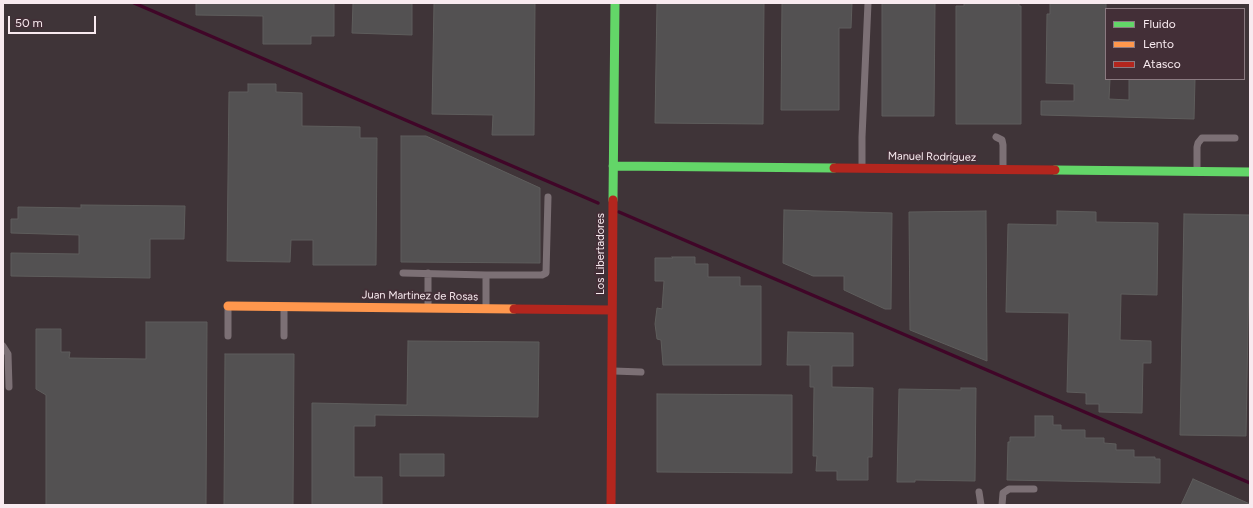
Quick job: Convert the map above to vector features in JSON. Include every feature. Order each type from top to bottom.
[{"type":"street","name":"Los Libertadores","points":[[611,505],[615,3]]},
{"type":"street","name":"Manuel Rodríguez","points":[[613,166],[1250,172]]},
{"type":"street","name":"Juan Martinez de Rosas","points":[[228,306],[612,310]]},
{"type":"lane","points":[[862,168],[868,3]]},
{"type":"lane","points":[[996,137],[1002,140],[1003,144],[1002,170]]},
{"type":"lane","points":[[1197,171],[1197,147],[1202,138],[1235,138]]},
{"type":"lane","points":[[403,273],[486,275],[546,273],[548,197]]},
{"type":"lane","points":[[428,274],[428,308]]},
{"type":"lane","points":[[486,275],[486,309]]},
{"type":"lane","points":[[228,306],[228,336]]},
{"type":"lane","points":[[284,307],[284,336]]},
{"type":"lane","points":[[3,346],[8,354],[9,387]]},
{"type":"lane","points":[[612,371],[641,372]]},
{"type":"lane","points":[[1002,505],[1003,493],[1009,489],[1034,489]]},
{"type":"lane","points":[[979,492],[981,505]]},
{"type":"building","points":[[196,3],[334,3],[334,36],[311,36],[311,44],[263,44],[263,16],[196,15]]},
{"type":"building","points":[[353,3],[412,3],[412,35],[352,33]]},
{"type":"building","points":[[434,3],[535,3],[534,135],[492,135],[493,115],[432,114]]},
{"type":"building","points":[[657,3],[764,3],[763,124],[655,123]]},
{"type":"building","points":[[782,3],[852,3],[851,28],[839,28],[839,110],[781,110]]},
{"type":"building","points":[[882,3],[935,3],[934,116],[882,116]]},
{"type":"building","points":[[964,3],[1019,3],[1019,6],[1021,6],[1021,124],[956,124],[956,6],[964,6]]},
{"type":"building","points":[[1050,3],[1106,3],[1105,80],[1110,80],[1109,99],[1129,100],[1129,80],[1195,80],[1194,119],[1041,115],[1041,101],[1074,101],[1074,84],[1046,83],[1047,14],[1050,14]]},
{"type":"building","points":[[248,84],[276,84],[276,92],[302,93],[302,126],[360,127],[360,138],[377,138],[376,265],[313,265],[313,240],[291,240],[290,262],[227,261],[229,92],[248,92]]},
{"type":"building","points":[[401,136],[426,136],[540,188],[540,263],[401,262]]},
{"type":"building","points":[[81,205],[185,206],[184,239],[150,239],[150,278],[11,276],[11,253],[79,254],[79,235],[11,233],[11,219],[18,219],[18,207],[81,208]]},
{"type":"building","points":[[784,210],[892,213],[891,309],[885,309],[844,290],[844,276],[813,276],[783,263]]},
{"type":"building","points":[[986,211],[987,361],[910,330],[909,213]]},
{"type":"building","points":[[1057,211],[1096,212],[1096,222],[1158,223],[1157,295],[1121,294],[1120,340],[1151,341],[1151,363],[1143,363],[1142,413],[1099,412],[1099,404],[1086,404],[1086,393],[1067,392],[1069,313],[1006,312],[1008,224],[1057,225]]},
{"type":"building","points":[[1184,214],[1250,215],[1246,436],[1180,435]]},
{"type":"building","points":[[672,257],[695,257],[695,264],[708,264],[708,277],[740,277],[740,286],[761,286],[761,365],[663,365],[661,340],[657,339],[655,324],[657,308],[662,309],[664,281],[655,281],[655,258],[673,258]]},
{"type":"building","points":[[146,322],[207,322],[206,505],[46,505],[46,395],[36,389],[36,329],[61,329],[61,352],[70,352],[69,358],[146,359]]},
{"type":"building","points":[[788,332],[853,333],[853,366],[832,366],[832,387],[873,388],[872,457],[868,457],[868,480],[837,480],[837,471],[816,471],[817,456],[813,456],[814,387],[810,387],[810,365],[787,365]]},
{"type":"building","points":[[408,341],[539,342],[538,417],[375,415],[375,426],[354,426],[354,477],[382,477],[382,505],[312,505],[312,403],[407,405]]},
{"type":"building","points":[[225,354],[294,354],[293,505],[224,505]]},
{"type":"building","points":[[961,388],[976,388],[975,481],[915,480],[915,482],[897,482],[899,389],[961,390]]},
{"type":"building","points":[[657,394],[792,395],[792,473],[657,472]]},
{"type":"building","points":[[1035,416],[1053,416],[1053,425],[1061,425],[1061,430],[1085,430],[1085,438],[1104,438],[1104,443],[1116,444],[1116,450],[1134,450],[1134,457],[1155,457],[1155,459],[1160,459],[1160,483],[1007,480],[1008,442],[1010,442],[1010,437],[1035,437]]},
{"type":"building","points":[[400,454],[444,454],[444,476],[400,476]]},
{"type":"building","points":[[1193,479],[1250,504],[1250,505],[1181,505]]},
{"type":"waterway","points":[[134,3],[598,203]]},
{"type":"waterway","points":[[619,212],[1250,483]]},
{"type":"traffic: fast","points":[[613,200],[615,3]]},
{"type":"traffic: fast","points":[[613,166],[834,168]]},
{"type":"traffic: fast","points":[[1055,170],[1250,172]]},
{"type":"traffic: slow","points":[[228,306],[514,309]]},
{"type":"traffic: jam","points":[[834,168],[1055,170]]},
{"type":"traffic: jam","points":[[611,505],[613,200]]},
{"type":"traffic: jam","points":[[514,309],[612,310]]}]
